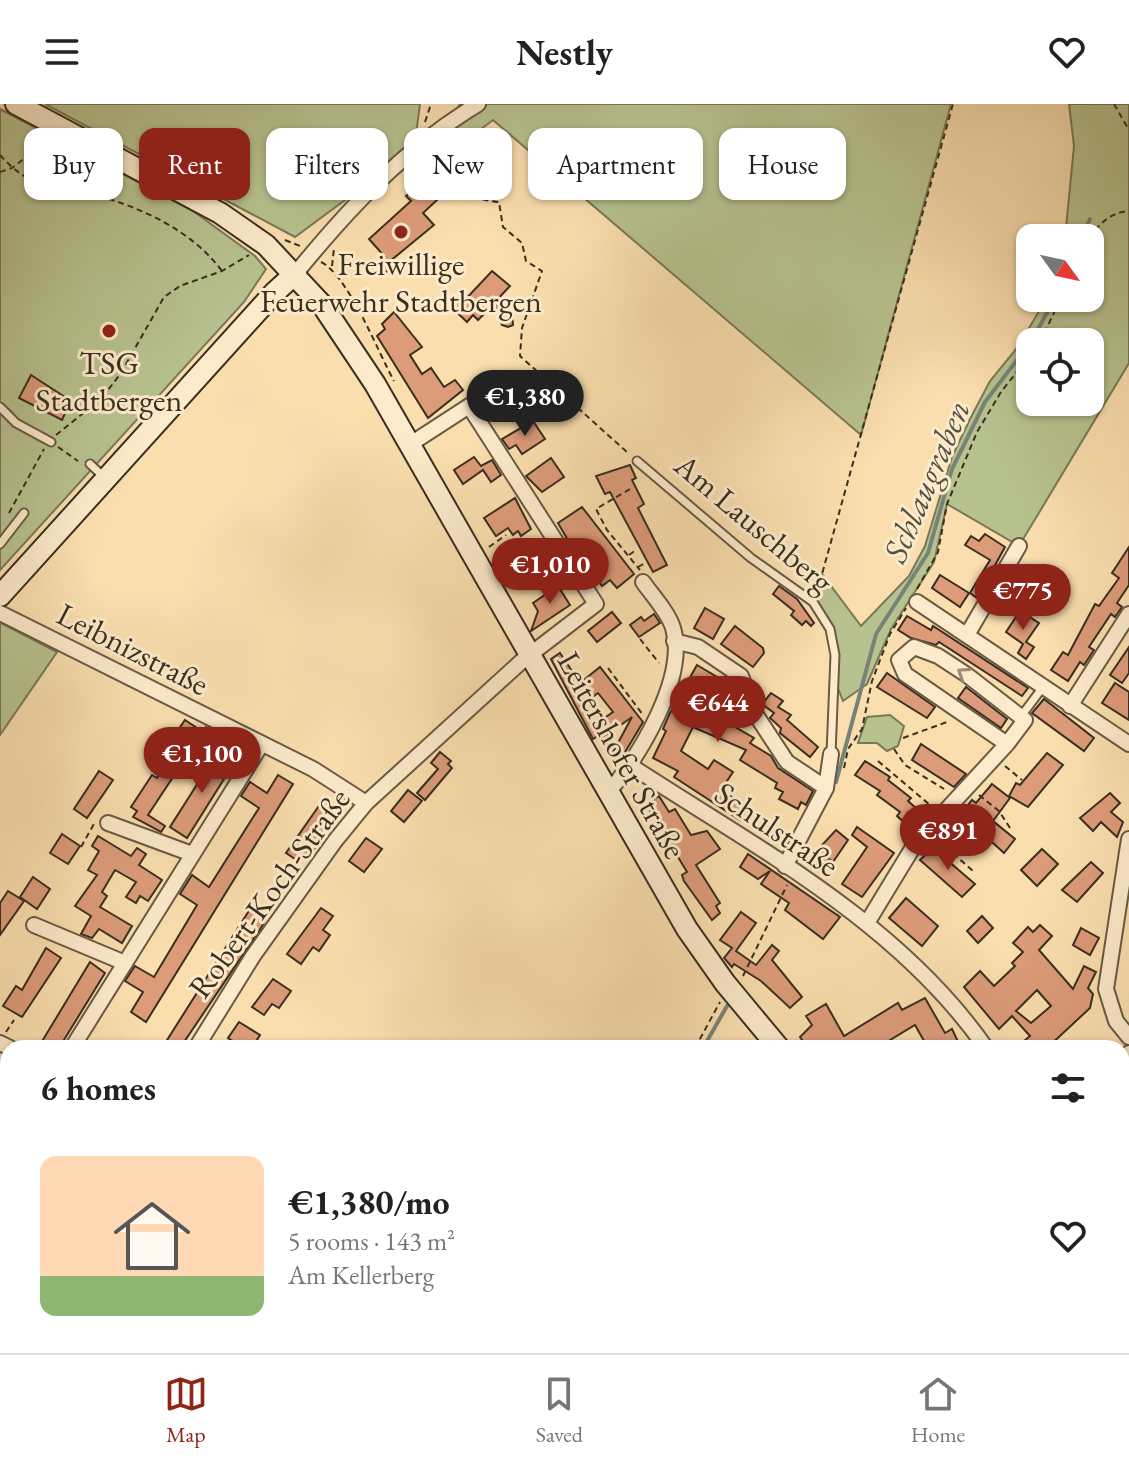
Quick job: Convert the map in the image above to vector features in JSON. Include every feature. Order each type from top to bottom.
[{"type":"street","name":"Leitershofer Straße","points":[[16,104],[220,213],[266,245],[296,273],[344,334],[687,929],[772,1040]]},
{"type":"street","points":[[441,128],[478,104]]},
{"type":"street","points":[[5,584],[296,273],[361,196],[404,157]]},
{"type":"street","name":"Robert-Koch-Straße","points":[[205,1040],[279,920],[366,803],[530,654],[596,604],[469,406],[409,445]]},
{"type":"street","points":[[967,635],[1019,546]]},
{"type":"street","points":[[607,794],[631,766],[673,680],[673,627],[643,582]]},
{"type":"street","points":[[917,602],[1129,744]]},
{"type":"street","name":"Leibnizstraße","points":[[0,613],[313,769],[366,803]]},
{"type":"street","points":[[1070,706],[1129,614]]},
{"type":"street","points":[[674,641],[698,647],[741,676],[754,712],[787,762],[826,788]]},
{"type":"street","points":[[867,923],[915,844],[1007,744],[1023,718],[938,656],[914,647],[904,652],[899,660],[905,674],[1007,744]]},
{"type":"street","points":[[77,1040],[261,745]]},
{"type":"street","name":"Am Lauschberg","points":[[789,869],[826,788],[831,754]]},
{"type":"street","name":"Schulstraße","points":[[631,766],[867,923],[919,969],[979,1040]]},
{"type":"street","points":[[102,822],[192,854]]},
{"type":"street","points":[[1129,839],[1106,989],[1116,1021],[1129,1037]]},
{"type":"street","points":[[34,925],[125,963]]},
{"type":"lane","points":[[0,407],[16,423],[51,442]]},
{"type":"lane","name":"Am Lauschberg","points":[[637,461],[751,558],[813,602],[830,629],[835,655],[831,754]]},
{"type":"lane","points":[[90,464],[106,479]]},
{"type":"lane","points":[[0,544],[24,513]]},
{"type":"lane","points":[[1023,718],[1043,687]]},
{"type":"path","points":[[424,128],[431,104]]},
{"type":"path","points":[[813,602],[863,437],[953,104]]},
{"type":"path","points":[[1114,104],[1129,130]]},
{"type":"path","points":[[0,155],[12,168],[37,185],[129,205],[197,244],[222,271]]},
{"type":"path","points":[[0,172],[24,159]]},
{"type":"path","name":"Am Lauschberg","points":[[484,200],[499,202],[503,227],[522,243],[526,261],[542,271],[522,328],[520,356],[637,461]]},
{"type":"path","points":[[1101,224],[1117,212],[1129,211]]},
{"type":"path","points":[[6,519],[32,467],[51,442],[102,398],[121,373],[164,297],[180,286],[257,255]]},
{"type":"path","points":[[842,777],[848,749],[862,729],[872,681],[890,634],[938,552],[947,504],[964,459],[1001,392],[1016,373]]},
{"type":"path","points":[[51,442],[78,461]]},
{"type":"path","points":[[630,489],[596,509],[607,530],[645,577],[643,582]]},
{"type":"path","points":[[484,550],[506,535]]},
{"type":"path","points":[[628,555],[636,550]]},
{"type":"path","points":[[637,567],[645,563]]},
{"type":"path","points":[[506,589],[534,575]]},
{"type":"path","points":[[640,639],[673,680]]},
{"type":"path","points":[[608,668],[650,726]]},
{"type":"path","points":[[903,738],[962,712]]},
{"type":"path","points":[[894,749],[905,765],[958,799]]},
{"type":"path","points":[[995,758],[1022,780]]},
{"type":"path","points":[[878,761],[943,816]]},
{"type":"path","points":[[969,786],[999,811],[1010,828]]},
{"type":"path","points":[[81,847],[102,822]]},
{"type":"path","points":[[928,832],[973,871]]},
{"type":"path","points":[[699,1040],[724,995],[743,976],[789,869]]},
{"type":"green space","points":[[45,104],[420,104],[417,128],[404,128],[404,156],[388,168],[388,128],[266,128],[266,200],[345,200],[295,237],[225,200],[250,200],[250,128],[139,128],[139,154],[123,145],[123,128],[90,128]]},
{"type":"green space","points":[[460,104],[951,104],[861,435],[586,200],[703,200],[703,128],[528,128],[528,150],[512,136],[512,128],[502,128],[493,120],[483,128],[443,128]]},
{"type":"green space","points":[[1069,104],[1129,104],[1129,363],[1104,405],[1104,328],[1029,328],[1039,312],[1104,312],[1104,224],[1066,224],[1074,146]]},
{"type":"green space","name":"TSG Stadtbergen","points":[[0,109],[36,128],[24,128],[24,200],[123,200],[123,174],[139,182],[139,200],[172,200],[193,211],[255,256],[266,269],[244,302],[0,570]]},
{"type":"green space","points":[[1016,349],[1016,416],[1097,416],[1019,546],[947,504],[934,562],[891,629],[867,684],[843,701],[836,683],[830,629],[813,602],[822,574],[861,626],[909,576],[925,546],[952,457],[990,381]]},
{"type":"green space","points":[[0,624],[57,652],[0,735]]},
{"type":"green space","points":[[890,715],[904,726],[898,746],[887,751],[877,743],[858,743],[867,717]]},
{"type":"building","name":"Freiwillige Feuerwehr Stadtbergen","points":[[437,200],[423,213],[434,225],[389,262],[389,270],[381,276],[373,267],[385,257],[369,239],[411,201]]},
{"type":"building","points":[[492,271],[510,286],[494,303],[512,314],[513,325],[508,327],[502,325],[494,304],[478,320],[473,315],[467,322],[451,307],[458,299],[463,302]]},
{"type":"building","points":[[394,312],[422,347],[410,355],[422,374],[431,368],[444,387],[455,380],[463,390],[428,418],[377,336],[385,329],[382,324]]},
{"type":"building","name":"TSG Stadtbergen","points":[[31,375],[71,401],[62,420],[19,398]]},
{"type":"building","points":[[509,385],[521,403],[501,417],[492,410],[486,414],[480,404]]},
{"type":"building","points":[[533,421],[545,439],[522,454],[516,445],[509,449],[502,439]]},
{"type":"building","points":[[474,457],[481,466],[492,460],[501,475],[491,482],[483,470],[463,484],[454,470]]},
{"type":"building","points":[[551,458],[564,477],[542,492],[526,476]]},
{"type":"building","points":[[630,465],[636,478],[632,480],[644,504],[638,508],[667,565],[653,572],[610,492],[605,494],[596,476]]},
{"type":"building","points":[[515,498],[531,529],[521,536],[518,531],[513,535],[508,528],[496,536],[484,518]]},
{"type":"building","points":[[582,507],[634,574],[617,588],[610,580],[602,586],[585,562],[582,564],[558,523]]},
{"type":"building","points":[[985,534],[1005,547],[977,598],[970,593],[990,560],[965,545],[971,536],[979,541]]},
{"type":"building","points":[[536,546],[546,562],[523,577],[512,561]]},
{"type":"building","points":[[1129,547],[1129,585],[1117,603],[1122,607],[1115,617],[1111,614],[1089,647],[1094,650],[1084,665],[1080,662],[1068,681],[1051,670],[1063,652],[1068,655],[1095,604],[1099,606],[1119,578],[1112,573]]},
{"type":"building","points":[[940,575],[969,593],[960,607],[932,588]]},
{"type":"building","points":[[1048,580],[1064,590],[1053,606],[1038,596]]},
{"type":"building","points":[[558,586],[570,605],[531,631],[538,611],[533,603]]},
{"type":"building","points":[[779,586],[797,599],[814,623],[811,626],[806,621],[802,625],[791,615],[794,611],[773,594]]},
{"type":"building","points":[[705,608],[724,619],[713,639],[694,628]]},
{"type":"building","points":[[1020,611],[1039,623],[1026,642],[1034,647],[1026,659],[1018,653],[1023,644],[1006,632]]},
{"type":"building","points":[[612,612],[621,623],[597,642],[588,631]]},
{"type":"building","points":[[654,614],[660,623],[639,637],[630,625],[641,617],[644,621]]},
{"type":"building","points":[[907,616],[931,630],[933,626],[1028,688],[1022,696],[939,642],[936,645],[911,638],[898,630]]},
{"type":"building","points":[[735,626],[763,648],[764,653],[753,667],[721,644]]},
{"type":"building","points":[[1129,647],[1129,673],[1122,683],[1110,675]]},
{"type":"building","points":[[560,653],[580,683],[600,667],[643,722],[621,759],[613,752],[632,717],[604,737],[601,734],[593,739],[551,659]],"holes":[[[598,693],[613,712],[594,725],[580,706]]]},
{"type":"building","points":[[697,665],[734,687],[733,698],[742,709],[730,724],[754,738],[750,743],[771,756],[778,768],[813,791],[806,805],[801,802],[798,809],[779,799],[783,792],[775,788],[777,783],[740,760],[746,750],[693,727],[681,751],[708,769],[714,760],[733,772],[721,790],[748,807],[740,820],[674,777],[678,771],[653,758],[666,731],[663,729],[669,715]]},
{"type":"building","points":[[887,673],[935,707],[927,718],[877,687]]},
{"type":"building","points":[[1115,683],[1129,692],[1129,720],[1102,703]]},
{"type":"building","points":[[966,687],[1007,719],[1001,728],[958,698]]},
{"type":"building","points":[[771,693],[783,701],[778,707],[791,715],[787,720],[818,747],[810,757],[780,733],[781,728],[770,718],[774,713],[762,704]]},
{"type":"building","points":[[1044,699],[1094,738],[1084,751],[1032,713]]},
{"type":"building","points":[[185,720],[200,730],[190,745],[174,736]]},
{"type":"building","points":[[206,727],[230,741],[223,752],[200,737]]},
{"type":"building","points":[[921,744],[966,774],[954,787],[912,760]]},
{"type":"building","points":[[440,752],[451,761],[448,764],[452,768],[425,800],[417,793],[438,769],[431,763]]},
{"type":"building","points":[[217,753],[234,763],[187,838],[170,827]]},
{"type":"building","points":[[1047,753],[1063,765],[1028,807],[1009,796],[1016,783],[1020,785]]},
{"type":"building","points":[[865,761],[890,777],[888,780],[911,798],[908,801],[926,817],[914,831],[897,816],[900,812],[877,795],[880,791],[855,775]]},
{"type":"building","points":[[162,770],[173,777],[148,815],[165,826],[161,832],[133,817],[137,811],[131,807],[152,775],[157,778]]},
{"type":"building","points":[[99,771],[113,780],[87,818],[74,809]]},
{"type":"building","points":[[278,775],[293,784],[146,1022],[131,1012],[143,992],[125,981],[135,966],[154,977],[197,905],[180,894],[192,875],[209,887],[259,808],[241,796],[250,782],[267,793]]},
{"type":"building","points":[[992,784],[1010,798],[993,821],[1015,839],[1004,853],[961,814],[972,800],[976,803]]},
{"type":"building","points":[[408,790],[422,801],[404,822],[391,811]]},
{"type":"building","points":[[1110,793],[1120,803],[1111,812],[1123,822],[1117,837],[1101,822],[1093,831],[1080,818]]},
{"type":"building","points":[[659,796],[669,812],[675,809],[691,835],[707,831],[720,849],[696,865],[720,903],[716,906],[720,913],[712,920],[684,881],[682,875],[687,872],[646,804]]},
{"type":"building","points":[[323,800],[339,810],[309,857],[303,854],[298,861],[286,853]]},
{"type":"building","points":[[857,827],[894,853],[862,897],[842,884],[867,847],[852,835]]},
{"type":"building","points":[[836,830],[848,840],[833,862],[829,859],[821,869],[808,860]]},
{"type":"building","points":[[62,834],[80,846],[68,864],[50,853]]},
{"type":"building","points":[[98,836],[131,856],[137,848],[146,854],[139,865],[162,880],[148,901],[140,896],[136,903],[126,897],[136,882],[115,870],[102,892],[107,896],[100,907],[132,926],[122,943],[99,929],[92,938],[81,934],[91,916],[75,906],[97,875],[88,870],[99,851],[92,846]]},
{"type":"building","points":[[366,838],[382,849],[364,872],[349,861]]},
{"type":"building","points":[[933,848],[975,884],[962,897],[920,860]]},
{"type":"building","points":[[1042,849],[1058,864],[1037,886],[1021,870]]},
{"type":"building","points":[[748,854],[840,917],[823,939],[785,910],[789,903],[761,884],[770,871],[758,879],[740,867]]},
{"type":"building","points":[[1091,862],[1103,873],[1077,902],[1062,890]]},
{"type":"building","points":[[33,877],[50,889],[37,909],[20,897]]},
{"type":"building","points":[[8,891],[24,901],[0,935],[0,903]]},
{"type":"building","points":[[906,898],[938,926],[922,946],[889,918]]},
{"type":"building","points":[[321,908],[333,916],[323,930],[330,935],[319,951],[313,947],[301,964],[287,954]]},
{"type":"building","points":[[250,909],[266,919],[185,1040],[167,1040]]},
{"type":"building","points":[[741,912],[756,923],[736,951],[756,965],[772,945],[779,951],[772,960],[802,997],[790,1008],[761,981],[734,964],[732,967],[724,958],[732,948],[720,940]]},
{"type":"building","points":[[982,916],[993,928],[978,943],[967,931]]},
{"type":"building","points":[[1040,925],[1052,936],[1039,950],[1073,989],[1084,966],[1096,972],[1088,988],[1093,994],[1090,1008],[1056,1040],[1025,1040],[1030,1036],[1012,1016],[999,1029],[964,987],[980,971],[994,986],[1015,966],[1012,963],[1023,952],[1013,943],[1028,927],[1033,932]],"holes":[[[1037,990],[1051,1006],[1031,1023],[1016,1011]]]},
{"type":"building","points":[[1081,928],[1099,938],[1090,955],[1073,945]]},
{"type":"building","points":[[46,948],[61,958],[22,1017],[3,1006],[16,986],[22,990]]},
{"type":"building","points":[[90,962],[105,973],[64,1040],[43,1040]]},
{"type":"building","points":[[273,979],[291,991],[279,1008],[272,1004],[264,1015],[252,1007]]},
{"type":"building","points":[[925,998],[945,1033],[952,1029],[957,1040],[923,1040],[915,1025],[890,1040],[802,1040],[800,1037],[812,1025],[806,1016],[826,1004],[844,1036],[898,1003],[902,1010]]},
{"type":"building","points":[[239,1022],[260,1035],[257,1040],[228,1038]]},
{"type":"waterway","name":"Schlaugraben","points":[[1088,224],[1090,219]]},
{"type":"waterway","name":"Schlaugraben","points":[[1039,328],[1047,312]]},
{"type":"waterway","name":"Schlaugraben","points":[[836,782],[876,634],[928,553],[952,469],[985,402],[1016,361]]},
{"type":"waterway","name":"Schlaugraben","points":[[708,1040],[727,1006]]},
{"type":"place","name":"Freiwillige Feuerwehr Stadtbergen","points":[[401,232]]},
{"type":"place","name":"TSG Stadtbergen","points":[[109,331]]}]
